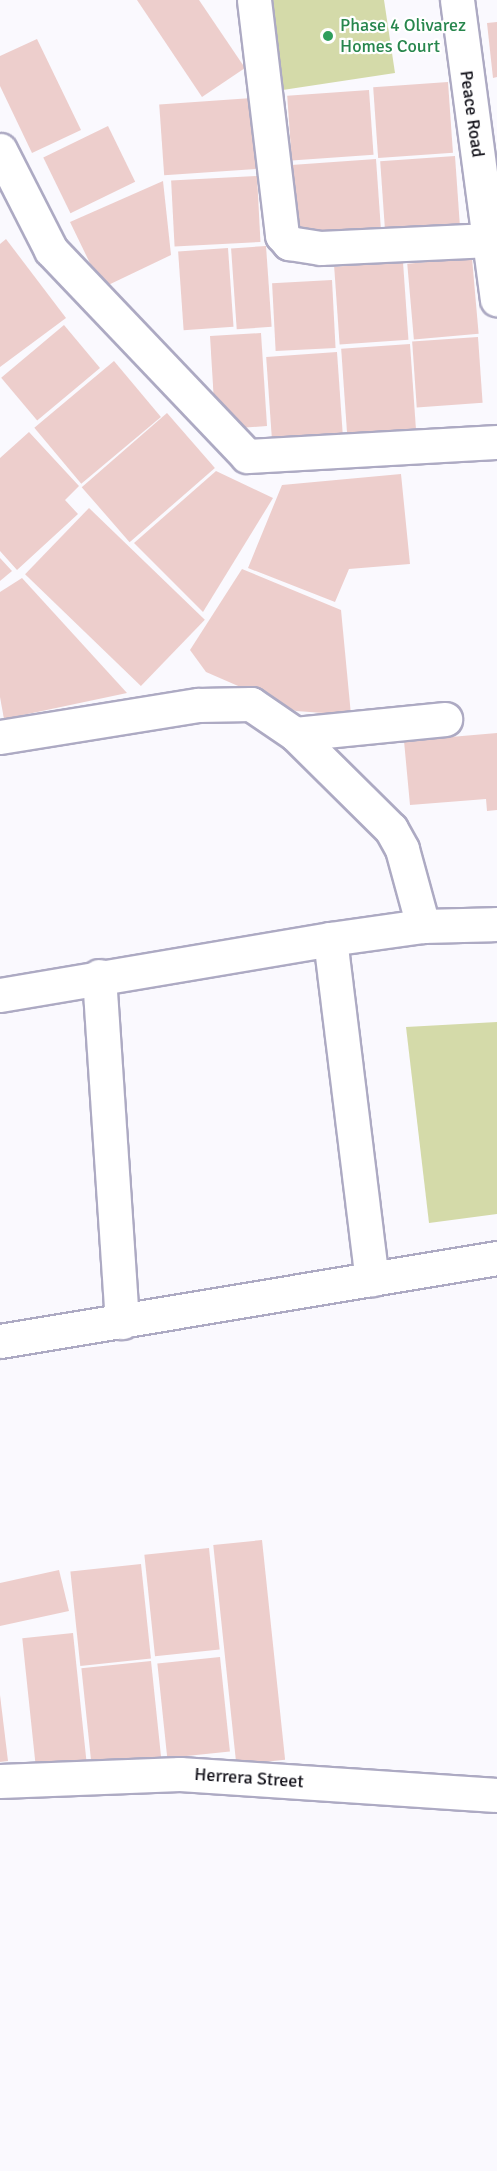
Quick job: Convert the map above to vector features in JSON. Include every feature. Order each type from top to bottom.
[{"type":"street","points":[[254,0],[282,235],[289,243],[308,248],[489,240]]},
{"type":"street","name":"Peace Road","points":[[457,0],[497,299]]},
{"type":"street","points":[[0,150],[51,250],[247,456],[497,442]]},
{"type":"street","points":[[0,737],[198,705],[251,704],[295,734],[390,829],[402,849],[423,926]]},
{"type":"street","points":[[295,734],[445,719]]},
{"type":"street","points":[[0,995],[99,976],[330,939],[423,926],[497,924]]},
{"type":"street","points":[[330,939],[372,1279]]},
{"type":"street","points":[[99,976],[122,1322]]},
{"type":"street","points":[[0,1341],[497,1258]]},
{"type":"street","name":"Herrera Street","points":[[0,1781],[180,1774],[497,1795]]},
{"type":"green space","name":"Phase 4 Olivarez Homes Court","points":[[261,0],[384,0],[395,73],[276,91]]},
{"type":"green space","points":[[497,1022],[497,1214],[429,1223],[406,1027]]},
{"type":"building","points":[[137,0],[199,0],[245,68],[202,97]]},
{"type":"building","points":[[497,22],[497,77],[493,78],[487,23]]},
{"type":"building","points":[[37,39],[81,130],[32,153],[0,86],[0,56]]},
{"type":"building","points":[[448,82],[453,153],[378,158],[373,87]]},
{"type":"building","points":[[369,90],[374,155],[292,161],[287,96]]},
{"type":"building","points":[[252,98],[257,169],[164,175],[159,104]]},
{"type":"building","points":[[108,126],[135,182],[70,213],[43,158]]},
{"type":"building","points":[[455,156],[460,225],[385,230],[380,161]]},
{"type":"building","points":[[376,159],[381,231],[296,237],[291,165]]},
{"type":"building","points":[[257,176],[260,242],[175,246],[171,181]]},
{"type":"building","points":[[163,181],[171,255],[102,288],[70,222]]},
{"type":"building","points":[[6,239],[66,318],[0,367],[0,244]]},
{"type":"building","points":[[266,246],[272,327],[237,329],[231,248]]},
{"type":"building","points":[[228,248],[234,327],[184,330],[178,251]]},
{"type":"building","points":[[472,258],[479,334],[414,339],[407,264]]},
{"type":"building","points":[[403,262],[408,340],[340,345],[334,267]]},
{"type":"building","points":[[332,280],[336,348],[276,351],[272,283]]},
{"type":"building","points":[[64,325],[100,368],[37,421],[1,378]]},
{"type":"building","points":[[261,333],[267,426],[226,429],[214,402],[210,336]]},
{"type":"building","points":[[478,337],[483,403],[417,407],[412,342]]},
{"type":"building","points":[[410,344],[416,432],[347,437],[341,349]]},
{"type":"building","points":[[337,352],[343,439],[272,444],[266,357]]},
{"type":"building","points":[[114,361],[161,417],[81,484],[34,428]]},
{"type":"building","points":[[167,413],[215,468],[130,542],[82,487]]},
{"type":"building","points":[[29,432],[79,486],[65,500],[78,514],[17,570],[0,551],[0,458]]},
{"type":"building","points":[[216,471],[273,498],[203,612],[134,543]]},
{"type":"building","points":[[401,474],[410,564],[349,569],[335,602],[248,568],[282,485]]},
{"type":"building","points":[[89,508],[205,620],[141,686],[25,574]]},
{"type":"building","points":[[0,558],[12,571],[0,581]]},
{"type":"building","points":[[242,569],[341,610],[351,715],[296,711],[206,672],[190,650]]},
{"type":"building","points":[[22,578],[127,693],[4,719],[0,697],[0,592]]},
{"type":"building","points":[[497,733],[497,810],[487,811],[486,799],[410,805],[404,741]]},
{"type":"building","points":[[262,1540],[285,1760],[236,1765],[213,1545]]},
{"type":"building","points":[[209,1548],[220,1649],[155,1656],[144,1555]]},
{"type":"building","points":[[141,1564],[151,1658],[80,1666],[70,1571]]},
{"type":"building","points":[[59,1570],[69,1611],[0,1626],[0,1583]]},
{"type":"building","points":[[73,1633],[87,1765],[36,1771],[22,1638]]},
{"type":"building","points":[[220,1657],[230,1751],[167,1758],[157,1664]]},
{"type":"building","points":[[151,1661],[162,1761],[92,1769],[81,1668]]},
{"type":"building","points":[[0,1695],[8,1761],[0,1762]]},
{"type":"place","name":"Phase 4 Olivarez Homes Court","points":[[328,36]]}]
